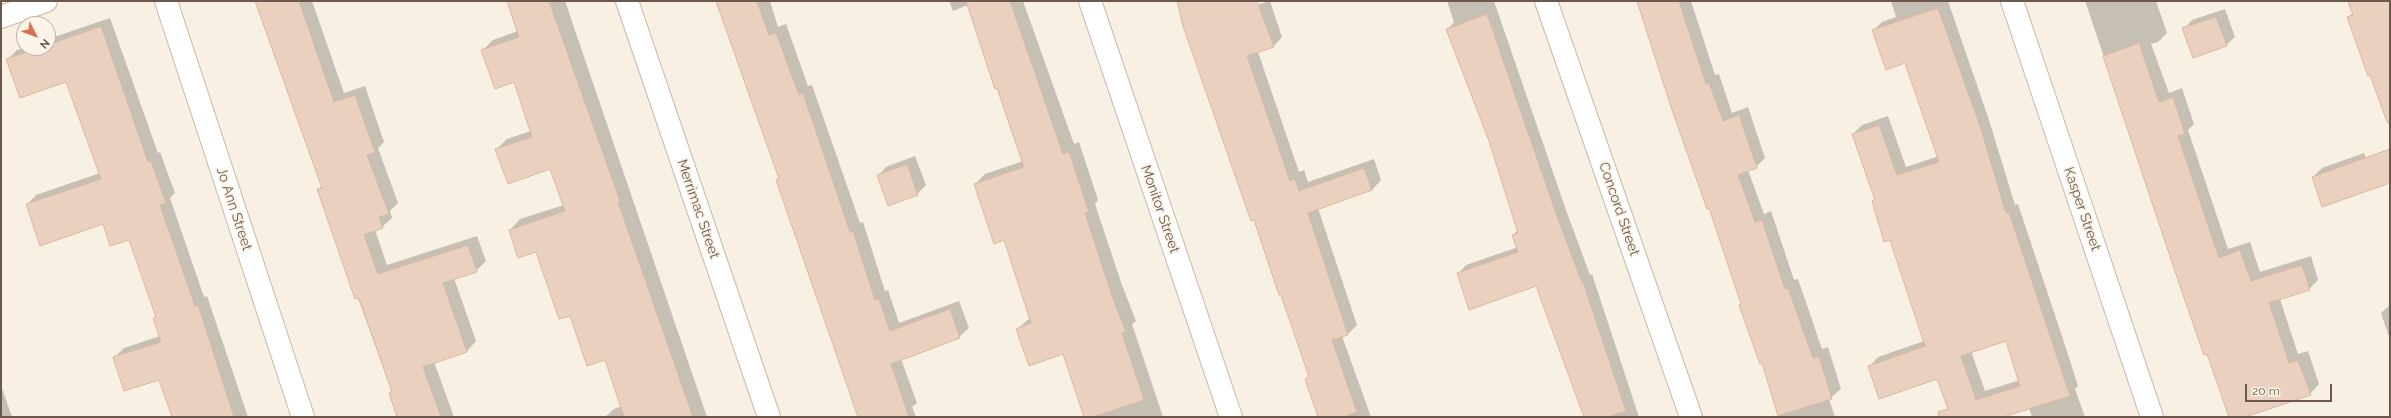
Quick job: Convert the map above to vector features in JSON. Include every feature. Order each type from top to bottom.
[{"type":"street","points":[[1,17],[46,1]]},
{"type":"street","name":"Jo Ann Street","points":[[166,1],[303,417]]},
{"type":"street","name":"Merrimac Street","points":[[626,1],[769,417]]},
{"type":"street","name":"Monitor Street","points":[[1090,1],[1231,417]]},
{"type":"street","name":"Concord Street","points":[[1546,1],[1691,417]]},
{"type":"street","name":"Kasper Street","points":[[2012,1],[2152,417]]},
{"type":"building","points":[[255,1],[299,1],[334,102],[355,95],[375,152],[367,155],[389,214],[379,217],[383,228],[364,235],[378,274],[468,245],[477,272],[443,283],[467,352],[423,367],[441,417],[397,417],[389,393],[392,392],[359,298],[355,299],[317,189],[322,188]]},
{"type":"building","points":[[507,1],[549,1],[620,201],[618,202],[693,417],[624,417],[605,360],[587,366],[570,316],[559,319],[536,252],[518,258],[509,230],[565,211],[550,169],[508,184],[495,149],[532,137],[514,82],[495,89],[481,50],[519,37]]},
{"type":"building","points":[[716,1],[757,1],[769,35],[776,33],[799,95],[803,93],[850,232],[853,231],[875,300],[879,299],[890,331],[950,309],[960,338],[891,364],[909,417],[858,417],[776,180],[779,179]]},
{"type":"building","points":[[966,1],[1010,1],[1063,154],[1069,152],[1089,212],[1085,213],[1112,296],[1126,332],[1122,333],[1144,400],[1093,417],[1084,417],[1063,354],[1029,366],[1016,329],[1031,323],[1004,240],[994,244],[974,184],[1024,167],[997,88],[995,89]]},
{"type":"building","points":[[1177,1],[1257,1],[1274,47],[1247,56],[1290,181],[1295,179],[1299,191],[1364,168],[1372,190],[1308,213],[1348,335],[1332,340],[1357,412],[1343,417],[1318,417],[1305,379],[1309,377],[1281,295],[1279,295],[1254,220],[1251,221],[1183,26]]},
{"type":"building","points":[[1637,1],[1679,1],[1706,84],[1709,83],[1723,121],[1739,115],[1757,168],[1738,175],[1755,222],[1762,220],[1785,289],[1788,288],[1813,358],[1819,356],[1832,399],[1778,416],[1762,363],[1760,364],[1739,305],[1741,304],[1709,208],[1707,209],[1671,107]]},
{"type":"building","points":[[2348,1],[2390,1],[2390,121],[2387,122],[2370,75],[2368,76],[2347,17],[2353,15]]},
{"type":"building","points":[[1938,8],[1981,129],[2006,213],[2009,212],[2070,396],[2003,417],[1939,417],[1938,412],[1948,409],[1937,379],[1879,399],[1868,366],[1925,346],[1890,240],[1884,242],[1872,201],[1875,200],[1852,134],[1879,125],[1897,175],[1939,162],[1905,63],[1886,70],[1872,30]],"holes":[[[2006,341],[2020,386],[1976,400],[1961,356]]]},
{"type":"building","points":[[1487,14],[1558,219],[1582,283],[1583,282],[1626,411],[1608,417],[1584,417],[1536,286],[1469,310],[1457,273],[1518,252],[1512,235],[1518,233],[1489,141],[1446,29]]},
{"type":"building","points":[[2216,17],[2227,46],[2193,58],[2182,28]]},
{"type":"building","points":[[101,26],[148,162],[151,161],[166,203],[160,205],[195,306],[198,305],[234,417],[172,417],[159,380],[124,391],[113,357],[161,342],[153,318],[156,317],[129,240],[110,246],[103,224],[40,246],[26,204],[101,179],[66,82],[20,98],[6,59],[16,56],[56,56],[56,42]]},
{"type":"building","points":[[2139,43],[2159,102],[2173,97],[2185,134],[2178,136],[2219,258],[2240,250],[2251,281],[2302,265],[2310,290],[2269,303],[2289,363],[2298,360],[2311,395],[2245,417],[2229,417],[2207,354],[2204,355],[2182,292],[2103,56]]},
{"type":"building","points":[[2390,149],[2390,183],[2322,207],[2312,177]]},
{"type":"building","points":[[907,164],[918,195],[888,206],[877,175]]}]
